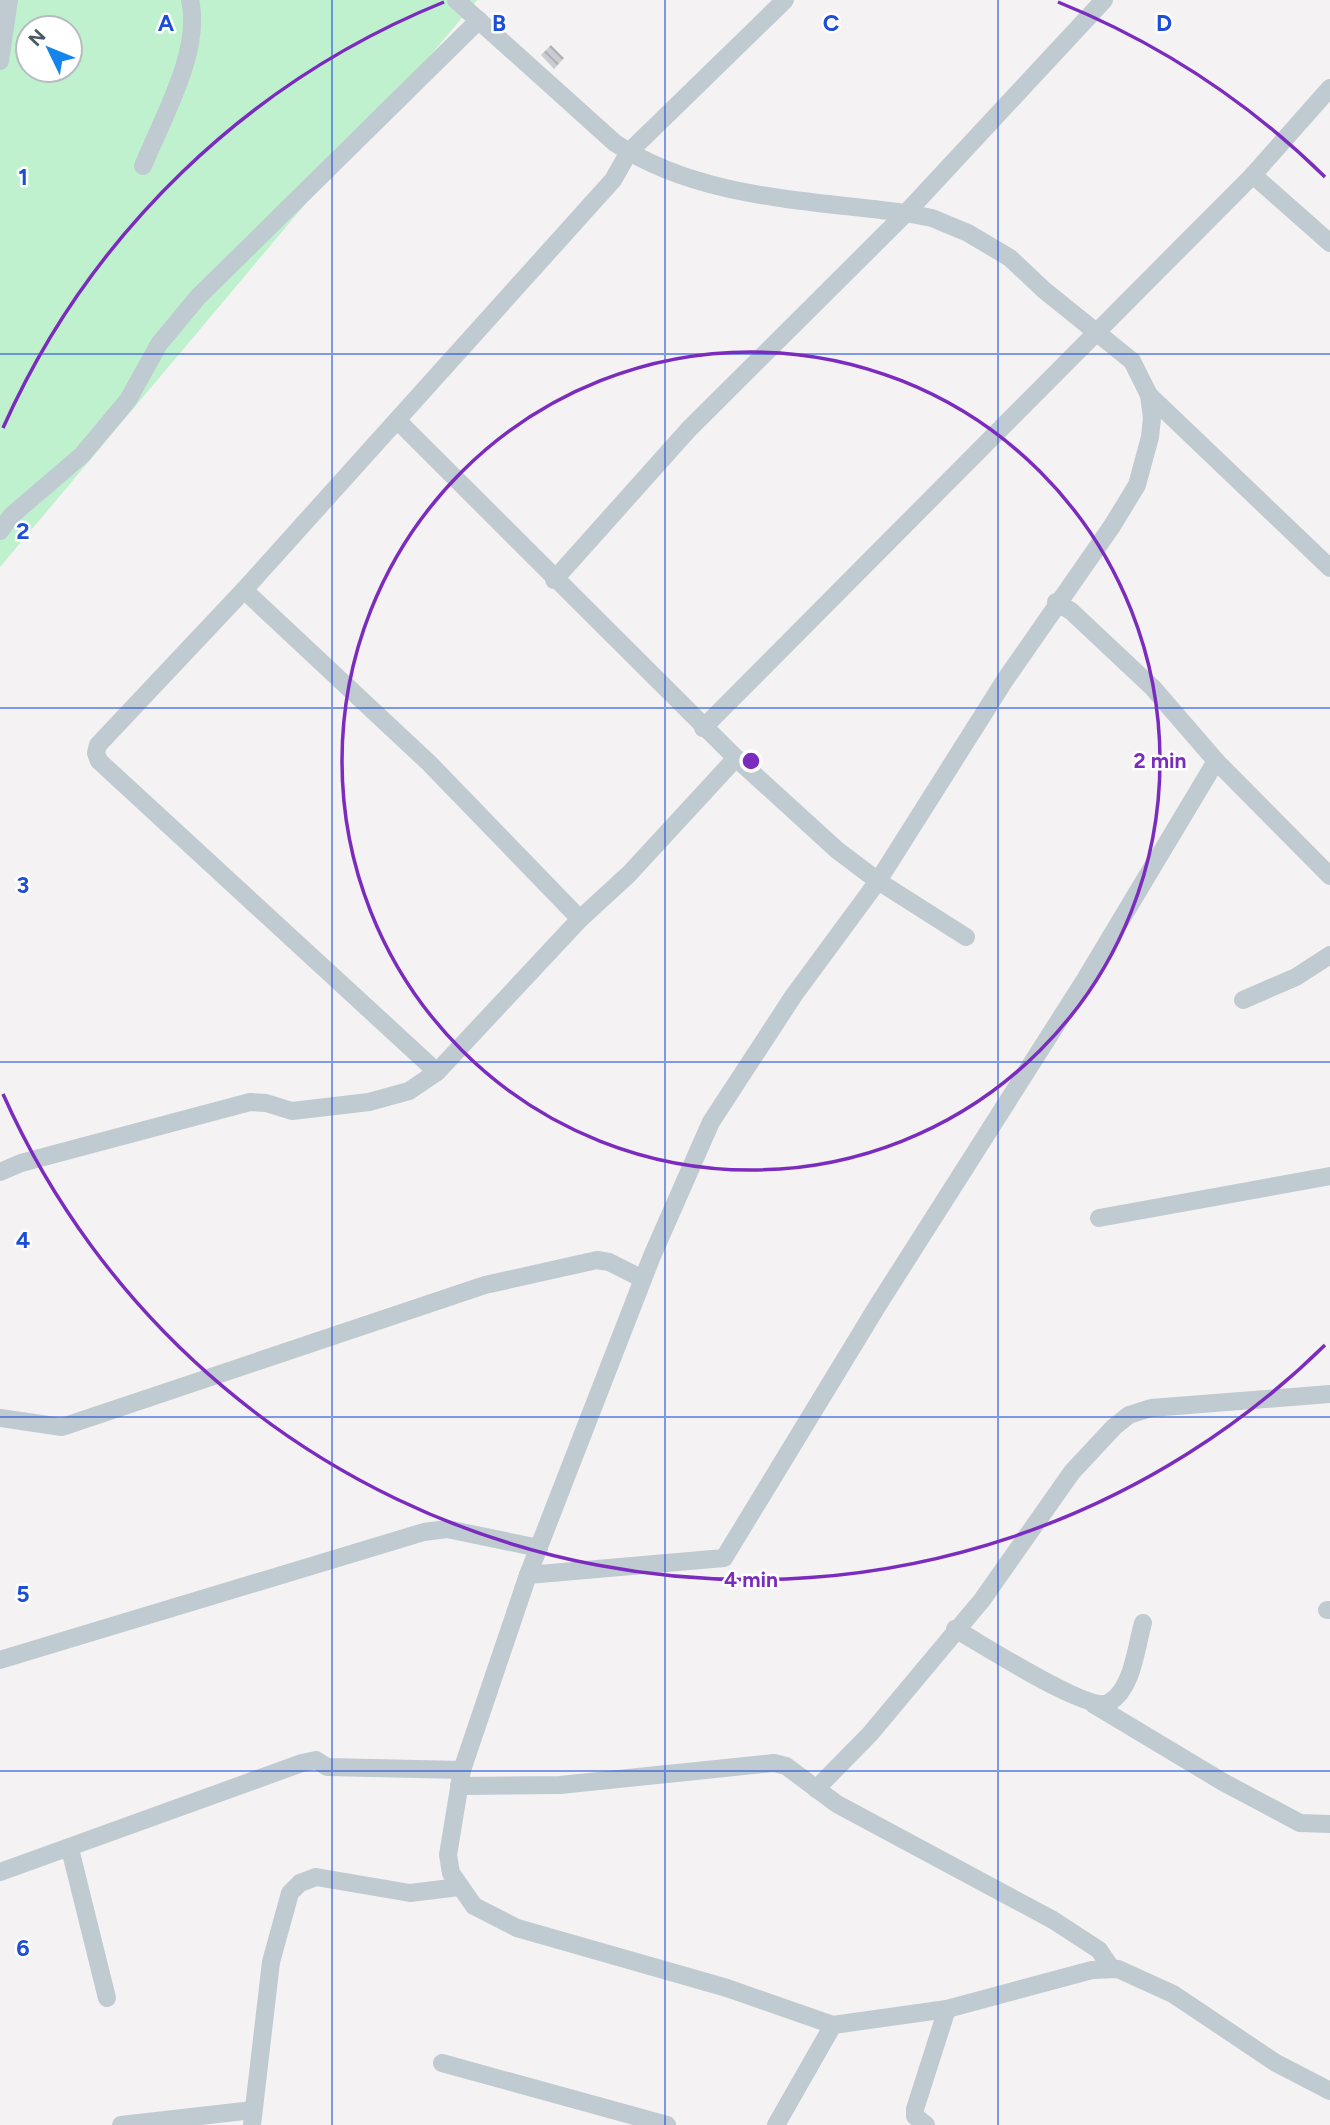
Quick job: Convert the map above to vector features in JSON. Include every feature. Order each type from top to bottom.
[{"type":"street","points":[[0,61],[9,0]]},
{"type":"street","points":[[144,166],[182,74],[194,17],[190,0]]},
{"type":"street","points":[[456,0],[640,159],[721,189],[932,218],[968,233],[1010,258],[1132,361],[1149,395],[1152,418],[1150,438],[1137,485],[1112,526],[1056,602],[878,881],[794,995],[711,1122],[643,1279],[528,1575],[460,1778],[448,1855],[458,1887],[474,1906],[517,1928],[727,1988],[833,2025],[947,2009],[1092,1970],[1112,1969],[1173,1994],[1276,2063],[1330,2091]]},
{"type":"street","points":[[554,580],[689,429],[906,213],[1104,0]]},
{"type":"street","points":[[437,1072],[99,761],[96,753],[98,745],[244,590],[613,180],[629,152],[777,3]]},
{"type":"street","points":[[0,531],[12,515],[82,455],[128,400],[159,344],[198,297],[479,20]]},
{"type":"street","points":[[703,728],[1253,174],[1330,88]]},
{"type":"street","points":[[1253,174],[1330,243]]},
{"type":"street","points":[[1149,395],[1330,568]]},
{"type":"street","points":[[397,420],[703,728],[837,850],[878,881],[966,937]]},
{"type":"street","points":[[244,590],[429,763],[580,919]]},
{"type":"street","points":[[1056,602],[1071,611],[1153,688],[1216,761],[1330,876]]},
{"type":"street","points":[[0,1172],[20,1163],[250,1102],[266,1103],[292,1111],[369,1102],[409,1091],[437,1072],[580,919],[629,874],[736,758]]},
{"type":"street","points":[[528,1575],[724,1558],[878,1305],[1086,978],[1216,761]]},
{"type":"street","points":[[1243,1000],[1296,977],[1330,955]]},
{"type":"street","points":[[1100,1218],[1330,1176]]},
{"type":"street","points":[[0,1418],[62,1427],[472,1289],[597,1261],[609,1262],[643,1279]]},
{"type":"street","points":[[816,1789],[870,1734],[955,1629],[982,1601],[1072,1472],[1129,1415],[1151,1408],[1330,1394]]},
{"type":"street","points":[[0,1660],[424,1532],[447,1529],[539,1548]]},
{"type":"street","points":[[1093,1704],[1110,1703],[1121,1692],[1128,1679],[1143,1623]]},
{"type":"street","points":[[955,1629],[1062,1690],[1093,1704],[1223,1782],[1300,1823],[1330,1824]]},
{"type":"street","points":[[0,1872],[70,1849],[246,1782],[316,1760],[327,1768],[560,1785],[774,1763],[786,1766],[816,1789],[935,1858],[1053,1920],[1099,1950],[1112,1969]]},
{"type":"street","points":[[70,1849],[107,1998]]},
{"type":"street","points":[[121,2125],[253,2118],[271,1962],[290,1893],[300,1883],[316,1877],[410,1893],[458,1887]]},
{"type":"street","points":[[926,2125],[915,2116],[915,2109],[947,2009]]},
{"type":"street","points":[[776,2125],[833,2025]]},
{"type":"street","points":[[442,2063],[667,2125]]},
{"type":"green space","points":[[0,0],[477,0],[0,567]]},
{"type":"building","points":[[551,45],[564,58],[554,69],[541,55]]}]
